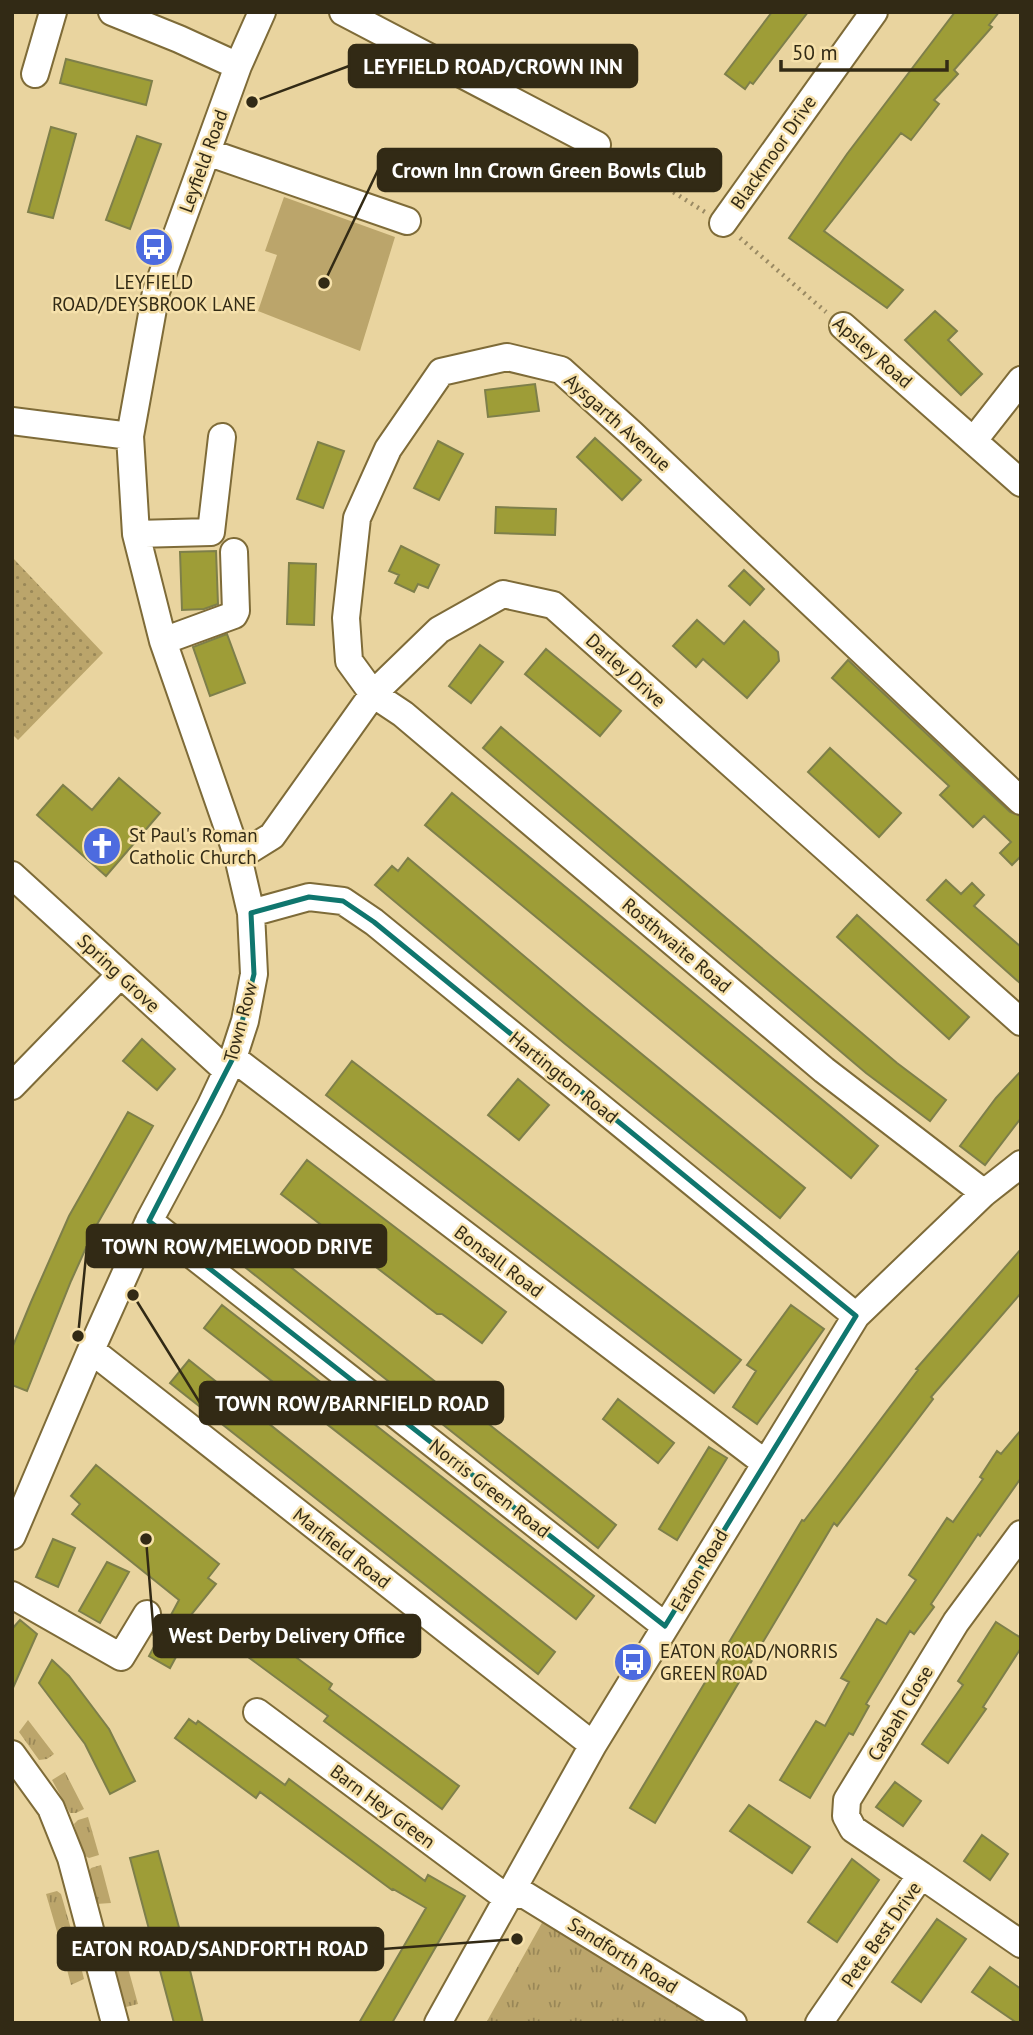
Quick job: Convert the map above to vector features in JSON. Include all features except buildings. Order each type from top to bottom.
[{"type":"street","points":[[35,74],[53,12]]},
{"type":"street","points":[[112,12],[238,66]]},
{"type":"street","name":"Leyfield Road","points":[[130,436],[156,292],[238,66],[262,12]]},
{"type":"street","points":[[343,12],[597,145]]},
{"type":"street","name":"Blackmoor Drive","points":[[723,223],[866,15]]},
{"type":"street","points":[[207,152],[407,221]]},
{"type":"street","name":"Apsley Road","points":[[843,326],[1021,484]]},
{"type":"street","name":"Aysgarth Avenue","points":[[373,694],[349,661],[346,618],[357,518],[388,449],[441,372],[507,357],[561,370],[1021,801]]},
{"type":"street","points":[[974,440],[1021,380]]},
{"type":"street","points":[[12,421],[130,436]]},
{"type":"street","name":"Town Row","points":[[12,1536],[149,1221],[230,1065],[245,1021],[254,974],[251,913],[238,857],[163,641],[136,534],[130,436]]},
{"type":"street","points":[[136,534],[211,532],[222,437]]},
{"type":"street","points":[[163,641],[234,615],[234,552]]},
{"type":"street","name":"Darley Drive","points":[[238,857],[272,836],[373,694],[439,630],[503,594],[553,605],[1021,1022]]},
{"type":"street","name":"Rosthwaite Road","points":[[373,694],[403,714],[824,1070],[985,1193]]},
{"type":"street","name":"Spring Grove","points":[[12,875],[120,975],[230,1065]]},
{"type":"street","name":"Hartington Road","points":[[251,913],[309,898],[343,901],[374,922],[856,1316]]},
{"type":"street","points":[[12,1086],[120,975]]},
{"type":"street","name":"Bonsall Road","points":[[230,1065],[765,1463]]},
{"type":"street","name":"Eaton Road","points":[[438,2023],[593,1745],[856,1316],[985,1193],[1021,1164]]},
{"type":"street","name":"Norris Green Road","points":[[149,1221],[665,1626]]},
{"type":"street","name":"Marlfield Road","points":[[91,1350],[593,1745]]},
{"type":"street","name":"Casbah Close","points":[[922,1875],[853,1829],[846,1816],[847,1800],[956,1622],[1021,1534]]},
{"type":"street","points":[[12,1595],[121,1657],[147,1614]]},
{"type":"street","name":"Barn Hey Green","points":[[257,1712],[500,1893],[511,1895]]},
{"type":"street","points":[[12,1754],[51,1808],[71,1858],[115,2023]]},
{"type":"street","name":"Pete Best Drive","points":[[819,2023],[922,1875],[1021,1944]]},
{"type":"street","name":"Sandforth Road","points":[[511,1895],[524,1895],[733,2023]]},
{"type":"path","name":"Apsley Road","points":[[597,145],[723,223],[843,326]]},
{"type":"highlighted area","points":[[309,897],[343,901],[374,922],[856,1316],[665,1626],[149,1221],[233,1058],[254,974],[251,913]]},
{"type":"green space","points":[[284,197],[395,237],[360,351],[258,311],[277,255],[265,251]]},
{"type":"green space","points":[[12,557],[103,653],[18,740],[12,734]]},
{"type":"green space","points":[[28,1720],[54,1754],[47,1759],[39,1760],[19,1732]]},
{"type":"green space","points":[[65,1772],[84,1809],[76,1813],[70,1813],[52,1780]]},
{"type":"green space","points":[[88,1817],[99,1855],[89,1858],[83,1855],[74,1824]]},
{"type":"green space","points":[[101,1865],[111,1903],[96,1904],[88,1873],[91,1868]]},
{"type":"green space","points":[[57,1891],[61,1894],[71,1929],[58,1935],[46,1894]]},
{"type":"green space","points":[[543,1921],[717,2023],[486,2023]]},
{"type":"green space","points":[[72,1948],[77,1951],[84,1979],[71,1985],[62,1950]]},
{"type":"green space","points":[[128,1968],[138,2004],[126,2007],[122,2004],[114,1974]]},
{"type":"place","name":"LEYFIELD ROAD/CROWN INN","points":[[252,102]]},
{"type":"place","name":"LEYFIELD ROAD/DEYSBROOK LANE","points":[[154,247]]},
{"type":"place","name":"Crown Inn Crown Green Bowls Club","points":[[324,283]]},
{"type":"place","name":"St Paul's Roman Catholic Church","points":[[102,846]]},
{"type":"place","name":"TOWN ROW/BARNFIELD ROAD","points":[[133,1295]]},
{"type":"place","name":"TOWN ROW/MELWOOD DRIVE","points":[[78,1336]]},
{"type":"place","name":"West Derby Delivery Office","points":[[146,1539]]},
{"type":"place","name":"EATON ROAD/NORRIS GREEN ROAD","points":[[633,1662]]},
{"type":"place","name":"EATON ROAD/SANDFORTH ROAD","points":[[517,1939]]}]
